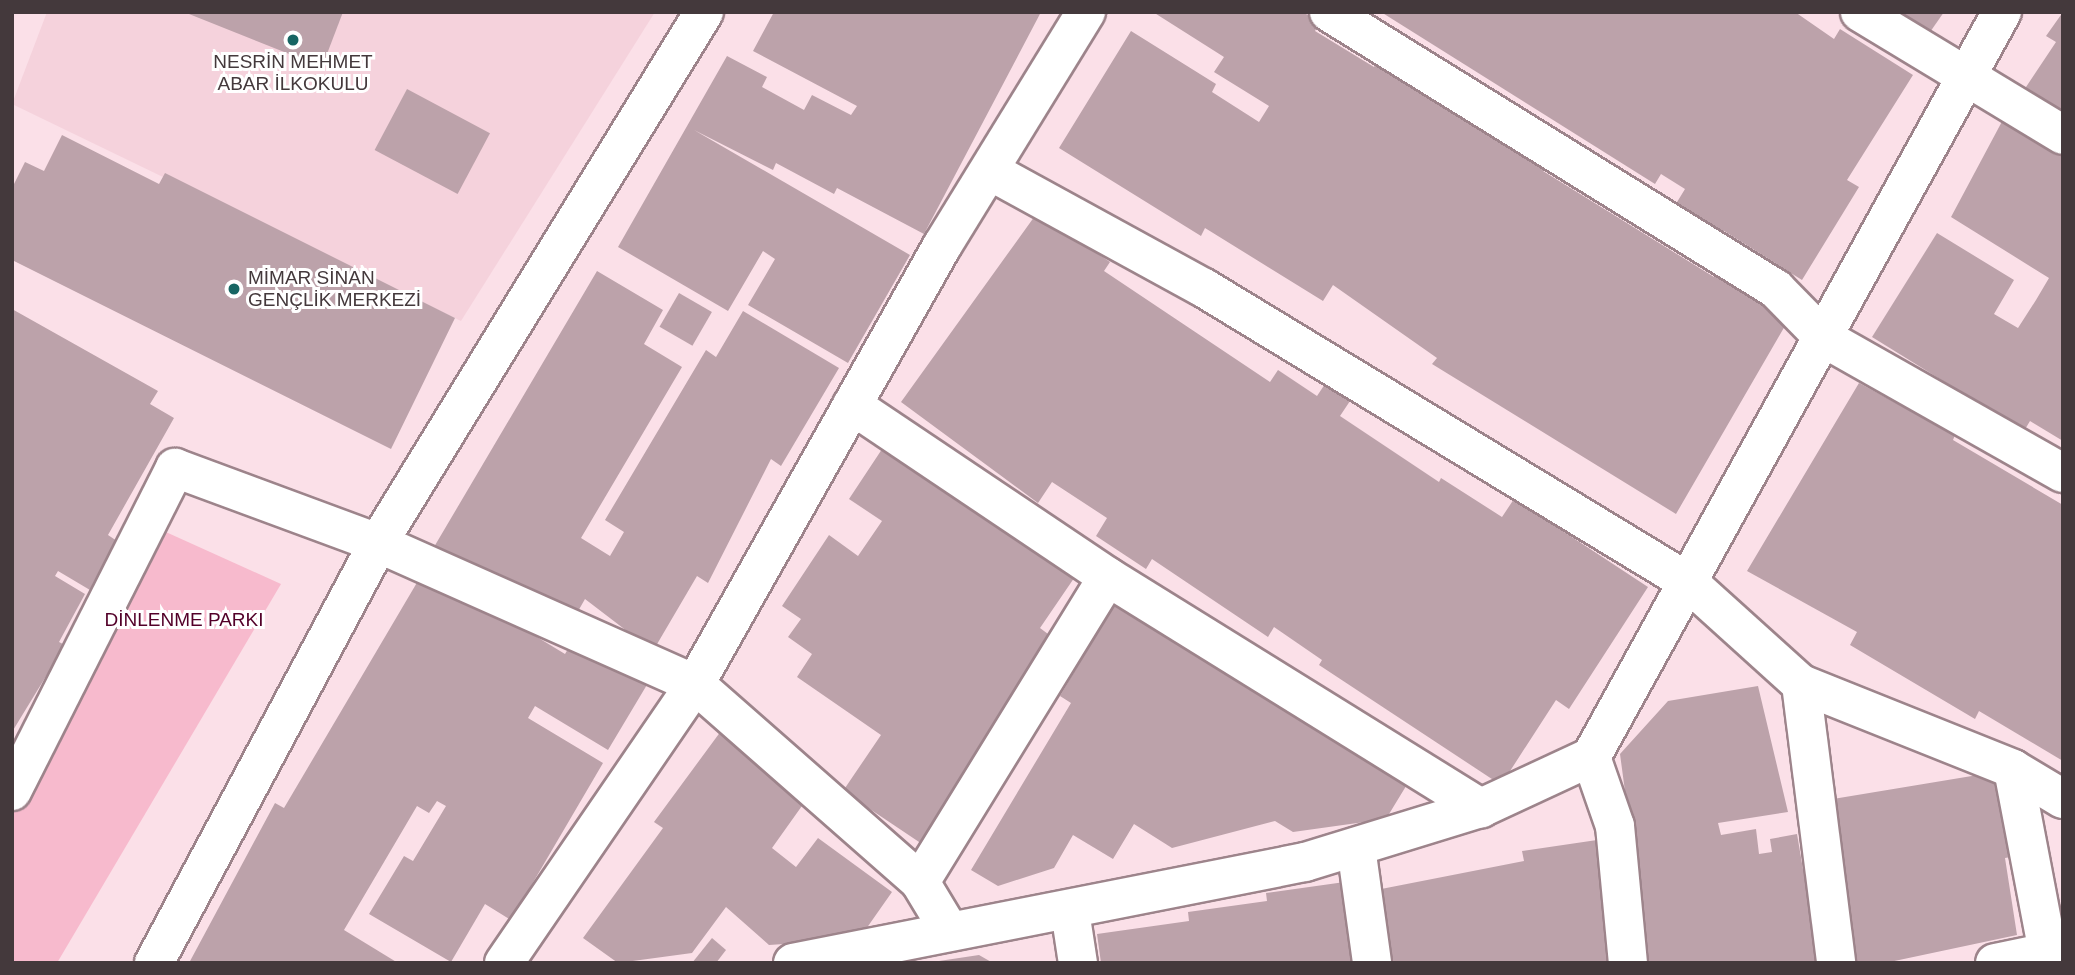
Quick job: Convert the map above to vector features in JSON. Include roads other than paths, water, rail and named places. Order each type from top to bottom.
[{"type":"street","points":[[154,963],[378,543],[704,12]]},
{"type":"street","points":[[504,963],[695,684],[852,405],[1086,12]]},
{"type":"street","points":[[1329,12],[1776,289],[1824,338],[2063,473]]},
{"type":"street","points":[[1860,12],[2063,135]]},
{"type":"street","points":[[793,963],[949,930],[1070,911],[1356,847],[1481,808],[1591,757],[2002,12]]},
{"type":"street","points":[[992,172],[1204,288],[1688,582],[1801,684],[2013,769],[2063,799]]},
{"type":"street","points":[[852,405],[1108,577],[1481,808]]},
{"type":"street","points":[[12,791],[174,468],[378,543],[695,684],[920,882],[949,930]]},
{"type":"street","points":[[920,882],[1108,577]]},
{"type":"street","points":[[1801,684],[1836,963]]},
{"type":"street","points":[[1591,757],[1615,826],[1628,963]]},
{"type":"street","points":[[1995,963],[2049,958],[2013,769]]},
{"type":"street","points":[[1356,847],[1372,963]]},
{"type":"street","points":[[1070,911],[1078,963]]},
{"type":"place","name":"NESRİN MEHMET ABAR İLKOKULU","points":[[293,40]]},
{"type":"place","name":"MİMAR SİNAN GENÇLİK MERKEZİ","points":[[234,289]]},
{"type":"park label","name":"DİNLENME PARKI","points":[[184,620]]}]
